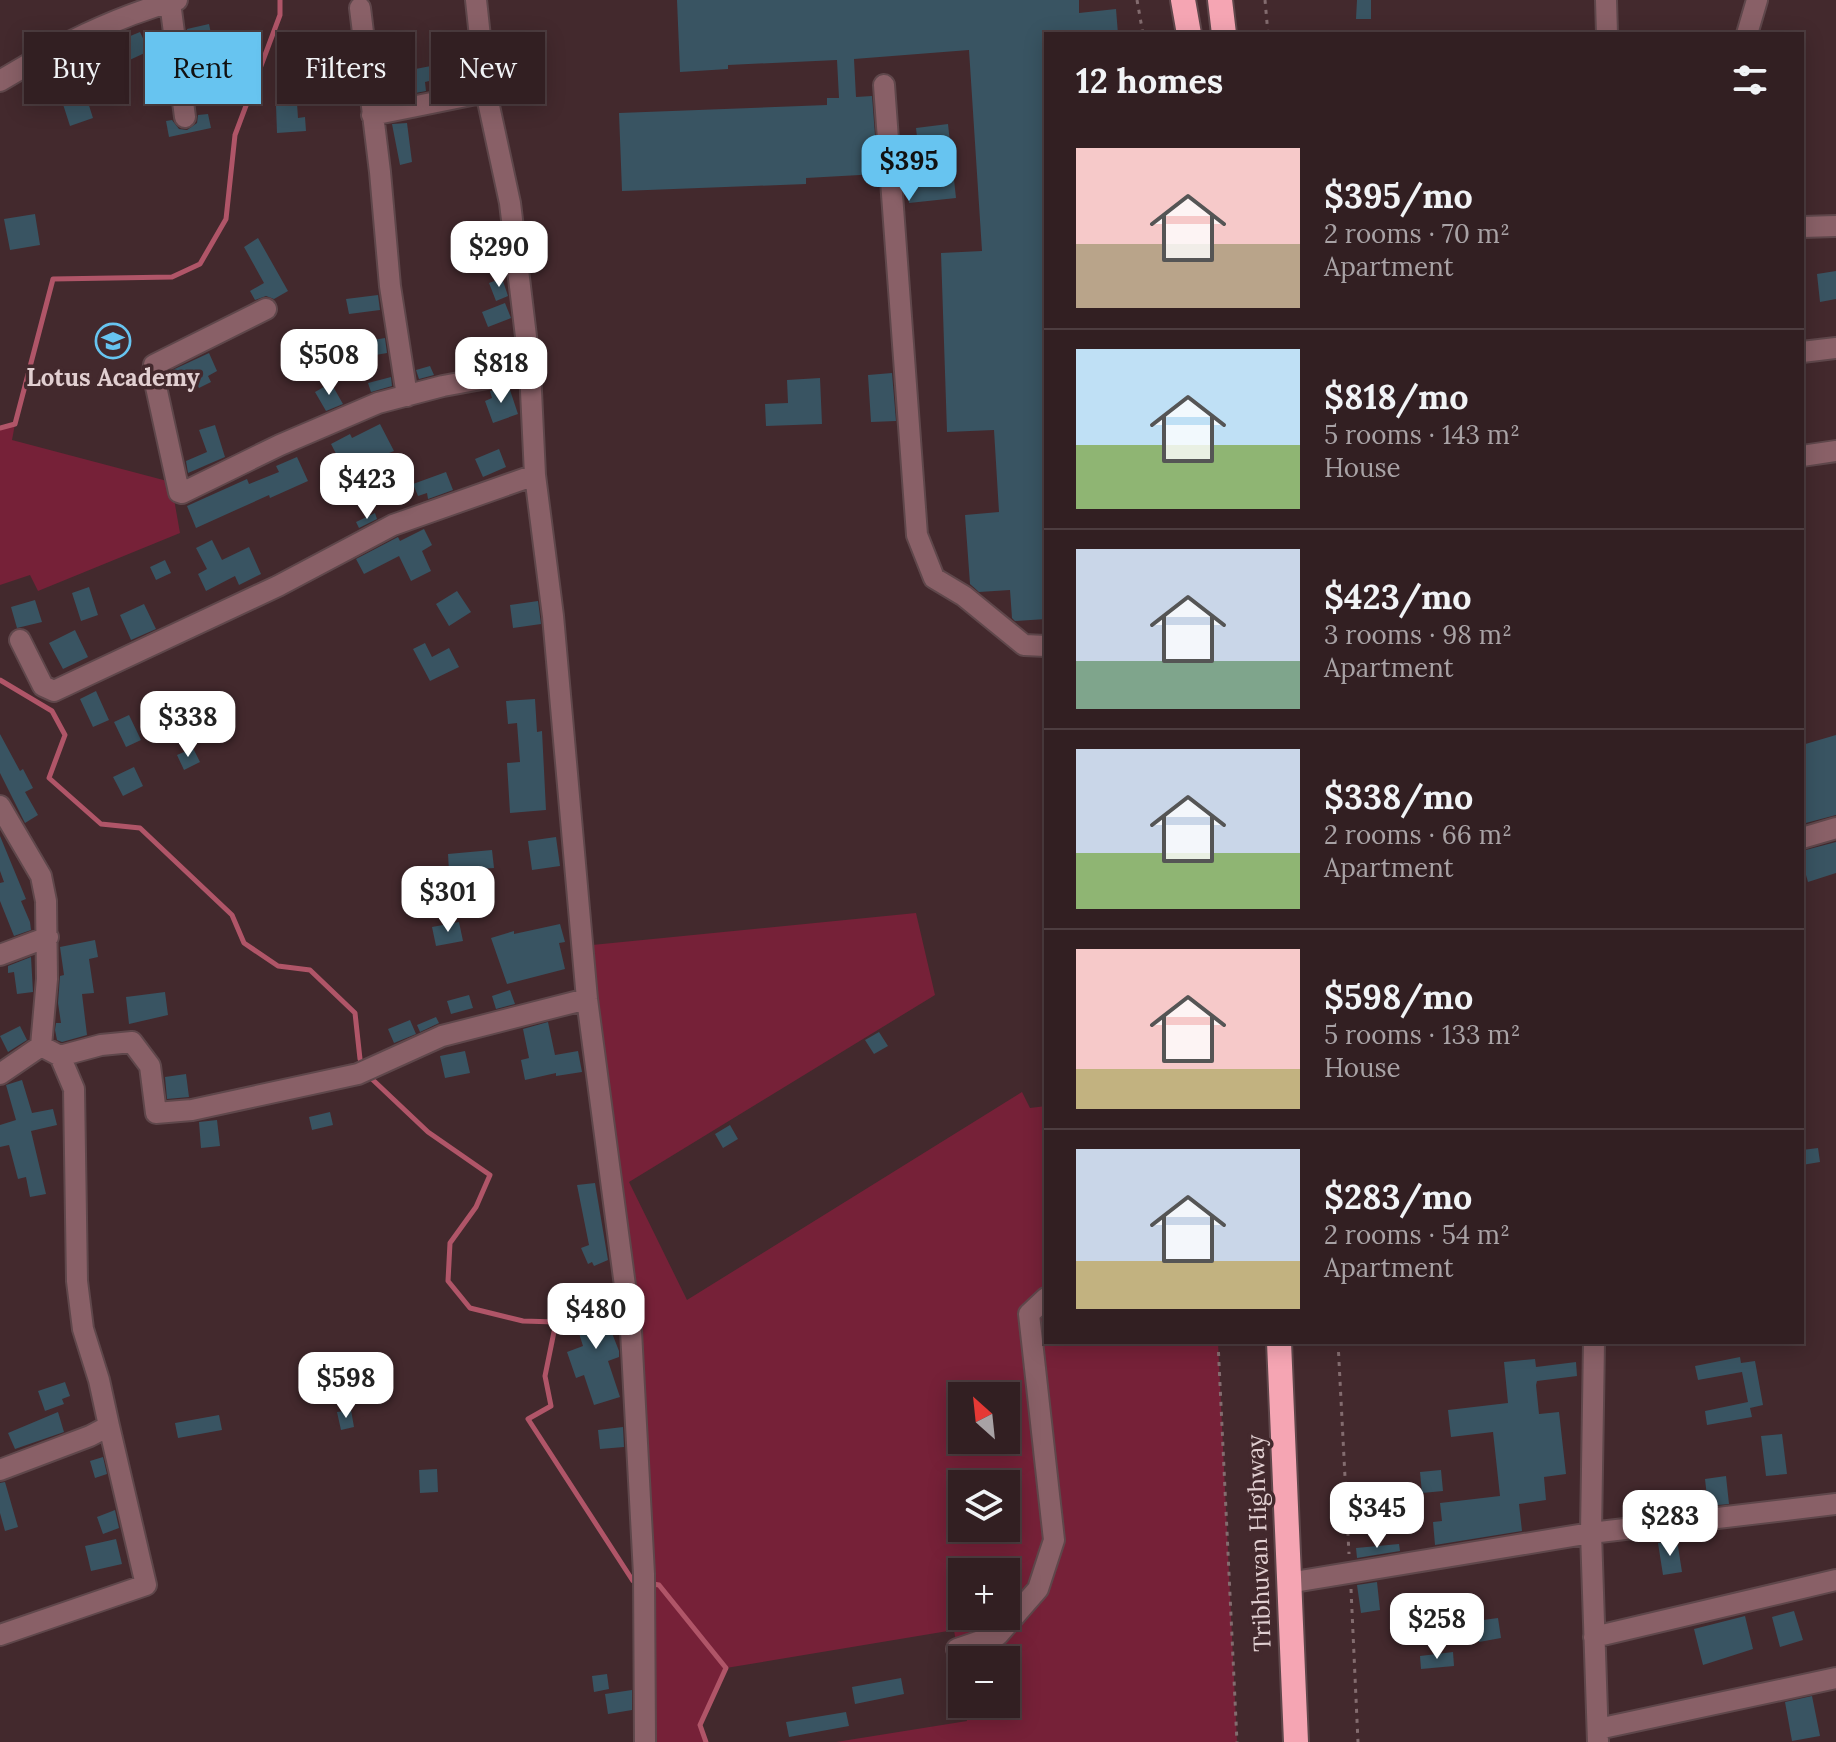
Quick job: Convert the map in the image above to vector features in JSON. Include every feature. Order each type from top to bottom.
[{"type":"highway","points":[[1183,0],[1189,32]]},
{"type":"highway","points":[[1220,0],[1224,32]]},
{"type":"highway","name":"Tribhuvan Highway","points":[[1279,1344],[1296,1742]]},
{"type":"street","points":[[476,0],[479,32]]},
{"type":"street","points":[[1606,0],[1607,32]]},
{"type":"street","points":[[1748,32],[1757,0]]},
{"type":"street","points":[[0,81],[63,45],[110,23],[174,1],[185,117]]},
{"type":"street","points":[[360,8],[390,286],[407,396]]},
{"type":"street","points":[[884,85],[917,535],[934,578],[964,596],[1024,645],[1044,646]]},
{"type":"street","points":[[372,115],[431,103]]},
{"type":"street","points":[[489,104],[510,203],[530,370],[535,475],[553,616],[587,999],[631,1331],[644,1574],[645,1742]]},
{"type":"street","points":[[1804,227],[1836,226]]},
{"type":"street","points":[[266,309],[154,365],[153,373],[179,492],[378,403],[443,386],[530,370]]},
{"type":"street","points":[[1804,352],[1836,348]]},
{"type":"street","points":[[1804,456],[1836,451]]},
{"type":"street","points":[[20,640],[43,686],[54,691],[278,586],[393,525],[535,475]]},
{"type":"street","points":[[0,808],[41,876],[48,937],[41,1046]]},
{"type":"street","points":[[1804,837],[1836,828]]},
{"type":"street","points":[[0,955],[48,937]]},
{"type":"street","points":[[60,1056],[101,1045],[132,1042],[150,1066],[156,1113],[192,1110],[358,1074],[442,1036],[587,999]]},
{"type":"street","points":[[0,1635],[146,1585],[99,1380],[83,1329],[77,1281],[74,1089],[60,1056],[41,1046]]},
{"type":"street","points":[[0,1074],[41,1046]]},
{"type":"street","points":[[966,1646],[998,1635],[1038,1589],[1054,1540],[1029,1314],[1044,1300]]},
{"type":"street","points":[[1594,1344],[1591,1533],[1598,1735],[1836,1678]]},
{"type":"street","points":[[0,1470],[109,1426]]},
{"type":"street","points":[[1288,1583],[1591,1533],[1836,1504]]},
{"type":"street","points":[[1594,1637],[1836,1580]]},
{"type":"path","points":[[1137,0],[1143,32]]},
{"type":"path","points":[[1265,0],[1268,32]]},
{"type":"path","points":[[1218,1344],[1237,1742]]},
{"type":"path","points":[[1338,1344],[1358,1742]]},
{"type":"shaded area","points":[[15,424],[12,440],[171,482],[180,533],[38,591],[30,575],[0,585],[0,428]]},
{"type":"shaded area","points":[[916,913],[935,995],[629,1182],[687,1300],[1022,1092],[1030,1108],[1044,1106],[1044,1344],[1218,1344],[1237,1742],[836,1742],[967,1721],[967,1718],[1020,1718],[1020,1646],[957,1646],[954,1630],[726,1668],[700,1724],[706,1742],[645,1742],[631,1331],[582,946]]},
{"type":"building","points":[[677,0],[1079,0],[1079,13],[1116,9],[1118,32],[1044,32],[1044,619],[1015,621],[1012,618],[1010,590],[979,592],[970,584],[965,515],[999,512],[994,430],[947,432],[941,253],[982,251],[969,50],[854,59],[856,97],[872,96],[878,174],[806,178],[806,184],[622,191],[619,113],[827,105],[827,98],[839,98],[837,60],[728,65],[728,69],[680,72]]},
{"type":"building","points":[[1357,0],[1371,0],[1371,19],[1356,19]]},
{"type":"building","points":[[209,24],[211,32],[187,32],[187,29]]},
{"type":"building","points":[[140,32],[145,43],[145,53],[129,60],[129,37]]},
{"type":"building","points":[[431,66],[431,81],[425,82],[426,91],[415,93],[415,69]]},
{"type":"building","points":[[63,104],[88,104],[93,118],[70,126]]},
{"type":"building","points":[[297,104],[298,118],[305,117],[306,131],[277,133],[276,105]]},
{"type":"building","points":[[208,114],[211,128],[169,137],[166,121],[172,120],[179,129],[187,130],[197,123],[198,115]]},
{"type":"building","points":[[407,123],[412,162],[400,165],[392,124]]},
{"type":"building","points":[[948,124],[956,198],[909,203],[905,155],[919,154],[916,128]]},
{"type":"building","points":[[35,214],[40,245],[10,250],[4,219]]},
{"type":"building","points":[[258,238],[288,291],[274,299],[266,296],[255,300],[250,291],[264,283],[244,247]]},
{"type":"building","points":[[1836,271],[1836,299],[1820,302],[1817,274]]},
{"type":"building","points":[[502,278],[508,296],[496,301],[489,283]]},
{"type":"building","points":[[378,295],[380,310],[349,314],[346,299]]},
{"type":"building","points":[[505,303],[511,318],[488,327],[482,312]]},
{"type":"building","points":[[385,338],[387,353],[353,359],[350,344]]},
{"type":"building","points":[[498,340],[506,358],[493,364],[485,346]]},
{"type":"building","points":[[209,353],[217,371],[208,376],[211,382],[199,388],[195,380],[169,385],[166,373]]},
{"type":"building","points":[[430,366],[434,375],[419,379],[416,370]]},
{"type":"building","points":[[892,373],[896,421],[871,422],[868,375]]},
{"type":"building","points":[[391,377],[392,386],[371,392],[368,383]]},
{"type":"building","points":[[820,378],[822,424],[766,426],[765,404],[788,403],[787,380]]},
{"type":"building","points":[[331,383],[343,404],[326,411],[315,392]]},
{"type":"building","points":[[509,387],[518,414],[493,423],[485,401],[492,398],[490,391]]},
{"type":"building","points":[[380,424],[394,451],[345,471],[331,444]]},
{"type":"building","points":[[215,425],[225,457],[188,473],[186,461],[207,452],[199,430]]},
{"type":"building","points":[[499,449],[506,467],[483,477],[475,459]]},
{"type":"building","points":[[297,457],[308,481],[196,528],[187,506],[247,479],[249,484],[279,472],[276,466]]},
{"type":"building","points":[[446,472],[453,490],[428,499],[427,493],[418,496],[413,484]]},
{"type":"building","points":[[375,513],[377,519],[359,528],[356,522]]},
{"type":"building","points":[[424,529],[432,545],[422,551],[431,571],[411,581],[399,556],[364,574],[356,559],[398,537],[400,541]]},
{"type":"building","points":[[212,540],[222,560],[249,547],[261,574],[239,585],[235,576],[206,591],[198,574],[207,569],[196,548]]},
{"type":"building","points":[[165,560],[171,573],[156,580],[150,567]]},
{"type":"building","points":[[89,587],[98,615],[81,621],[72,593]]},
{"type":"building","points":[[457,591],[471,612],[449,626],[436,604]]},
{"type":"building","points":[[35,600],[42,622],[17,628],[11,607]]},
{"type":"building","points":[[538,601],[541,624],[513,628],[510,605]]},
{"type":"building","points":[[144,604],[156,629],[131,640],[120,615]]},
{"type":"building","points":[[75,630],[88,657],[63,669],[49,643]]},
{"type":"building","points":[[425,643],[432,657],[449,648],[459,667],[430,681],[413,649]]},
{"type":"building","points":[[96,691],[109,720],[93,727],[80,699]]},
{"type":"building","points":[[535,699],[537,732],[542,731],[546,810],[510,813],[507,763],[520,762],[517,723],[508,724],[506,701]]},
{"type":"building","points":[[129,715],[141,740],[126,747],[114,722]]},
{"type":"building","points":[[0,734],[33,788],[25,792],[38,815],[25,823],[0,773]]},
{"type":"building","points":[[1836,735],[1836,815],[1804,823],[1804,744]]},
{"type":"building","points":[[193,748],[200,762],[184,770],[177,755]]},
{"type":"building","points":[[134,767],[143,786],[123,796],[113,777]]},
{"type":"building","points":[[0,836],[26,899],[21,901],[30,922],[31,930],[14,936],[0,901],[0,883],[4,882],[0,871]]},
{"type":"building","points":[[556,837],[560,866],[532,870],[528,841]]},
{"type":"building","points":[[1836,842],[1836,873],[1808,882],[1804,850]]},
{"type":"building","points":[[492,850],[494,868],[449,871],[448,854]]},
{"type":"building","points":[[459,922],[463,941],[436,946],[432,927]]},
{"type":"building","points":[[560,924],[565,942],[559,943],[565,969],[507,984],[491,938]]},
{"type":"building","points":[[95,940],[98,957],[89,959],[94,993],[82,994],[87,1035],[62,1042],[57,1040],[55,1030],[56,1023],[61,1023],[58,1003],[60,976],[64,975],[60,947]]},
{"type":"building","points":[[31,957],[33,992],[17,994],[14,972],[8,973],[8,966]]},
{"type":"building","points":[[510,990],[515,1004],[496,1009],[492,996]]},
{"type":"building","points":[[165,992],[168,1015],[129,1024],[126,997]]},
{"type":"building","points":[[469,995],[473,1008],[451,1014],[447,1001]]},
{"type":"building","points":[[436,1017],[439,1023],[420,1032],[417,1025]]},
{"type":"building","points":[[410,1020],[416,1034],[394,1043],[388,1029]]},
{"type":"building","points":[[548,1022],[555,1055],[578,1051],[582,1072],[556,1076],[556,1073],[525,1080],[521,1060],[529,1058],[523,1029]]},
{"type":"building","points":[[20,1026],[27,1040],[8,1052],[0,1036]]},
{"type":"building","points":[[879,1032],[888,1046],[874,1054],[865,1040]]},
{"type":"building","points":[[465,1051],[470,1073],[445,1078],[440,1056]]},
{"type":"building","points":[[186,1074],[189,1097],[167,1099],[165,1077]]},
{"type":"building","points":[[22,1080],[32,1113],[53,1109],[57,1125],[31,1131],[46,1194],[30,1197],[26,1177],[18,1179],[9,1145],[0,1147],[0,1125],[16,1120],[6,1085]]},
{"type":"building","points":[[330,1112],[333,1125],[312,1130],[309,1117]]},
{"type":"building","points":[[217,1120],[220,1146],[201,1148],[199,1122]]},
{"type":"building","points":[[730,1125],[738,1139],[723,1148],[715,1134]]},
{"type":"building","points":[[1818,1148],[1820,1162],[1804,1165],[1804,1150]]},
{"type":"building","points":[[595,1183],[608,1260],[594,1266],[592,1262],[588,1264],[581,1248],[589,1245],[577,1185]]},
{"type":"building","points":[[601,1295],[606,1309],[603,1310],[619,1351],[619,1357],[608,1361],[620,1397],[594,1405],[584,1375],[576,1378],[567,1352],[583,1346],[576,1324],[582,1322],[576,1305]]},
{"type":"building","points":[[1740,1357],[1741,1363],[1755,1361],[1763,1405],[1750,1408],[1752,1417],[1707,1425],[1705,1411],[1748,1402],[1742,1372],[1698,1380],[1695,1366]]},
{"type":"building","points":[[1535,1359],[1536,1367],[1576,1362],[1577,1376],[1537,1381],[1536,1385],[1539,1414],[1559,1412],[1566,1474],[1544,1477],[1546,1500],[1519,1504],[1522,1531],[1435,1545],[1433,1522],[1442,1521],[1440,1503],[1500,1496],[1493,1432],[1451,1437],[1448,1410],[1508,1403],[1504,1362]]},
{"type":"building","points":[[65,1382],[70,1396],[62,1399],[64,1404],[45,1411],[38,1391]]},
{"type":"building","points":[[351,1410],[354,1427],[341,1430],[337,1412]]},
{"type":"building","points":[[58,1412],[64,1432],[15,1449],[8,1433]]},
{"type":"building","points":[[219,1415],[222,1430],[178,1438],[175,1423]]},
{"type":"building","points":[[623,1427],[624,1447],[600,1449],[598,1430]]},
{"type":"building","points":[[1782,1434],[1787,1474],[1766,1476],[1761,1436]]},
{"type":"building","points":[[103,1457],[107,1474],[95,1478],[90,1461]]},
{"type":"building","points":[[437,1469],[438,1492],[420,1493],[419,1470]]},
{"type":"building","points":[[1441,1470],[1443,1491],[1422,1493],[1420,1472]]},
{"type":"building","points":[[1726,1476],[1729,1504],[1708,1506],[1705,1479]]},
{"type":"building","points":[[5,1482],[18,1527],[5,1531],[0,1513],[0,1483]]},
{"type":"building","points":[[115,1510],[119,1528],[103,1534],[97,1517]]},
{"type":"building","points":[[116,1539],[122,1564],[91,1571],[85,1546]]},
{"type":"building","points":[[1677,1540],[1682,1572],[1663,1575],[1658,1543]]},
{"type":"building","points":[[1399,1544],[1400,1551],[1357,1558],[1356,1548]]},
{"type":"building","points":[[1377,1582],[1380,1610],[1361,1613],[1357,1585]]},
{"type":"building","points":[[1794,1611],[1803,1640],[1780,1647],[1772,1617]]},
{"type":"building","points":[[1745,1616],[1753,1649],[1703,1665],[1694,1629]]},
{"type":"building","points":[[1498,1618],[1501,1638],[1479,1642],[1476,1621]]},
{"type":"building","points":[[1453,1652],[1454,1666],[1421,1669],[1420,1656]]},
{"type":"building","points":[[607,1674],[609,1689],[594,1692],[592,1676]]},
{"type":"building","points":[[901,1678],[904,1694],[855,1704],[852,1687]]},
{"type":"building","points":[[632,1690],[632,1710],[608,1714],[605,1694]]},
{"type":"building","points":[[1812,1696],[1820,1736],[1792,1741],[1785,1702]]},
{"type":"building","points":[[846,1712],[849,1726],[789,1737],[786,1722]]},
{"type":"waterway","points":[[0,428],[15,424],[53,279],[172,277],[200,264],[226,219],[235,135],[280,15],[280,0]]},
{"type":"waterway","points":[[0,680],[52,711],[65,735],[49,778],[101,824],[140,828],[232,915],[244,943],[278,966],[310,970],[355,1013],[360,1059]]},
{"type":"waterway","points":[[373,1080],[428,1132],[490,1175],[476,1207],[450,1243],[448,1281],[470,1308],[523,1321],[556,1322],[545,1376],[551,1406],[528,1419],[633,1581],[637,1581]]},
{"type":"waterway","points":[[647,1583],[659,1585],[726,1668],[700,1725],[706,1742]]},
{"type":"place","name":"Lotus Academy","points":[[113,341]]}]
